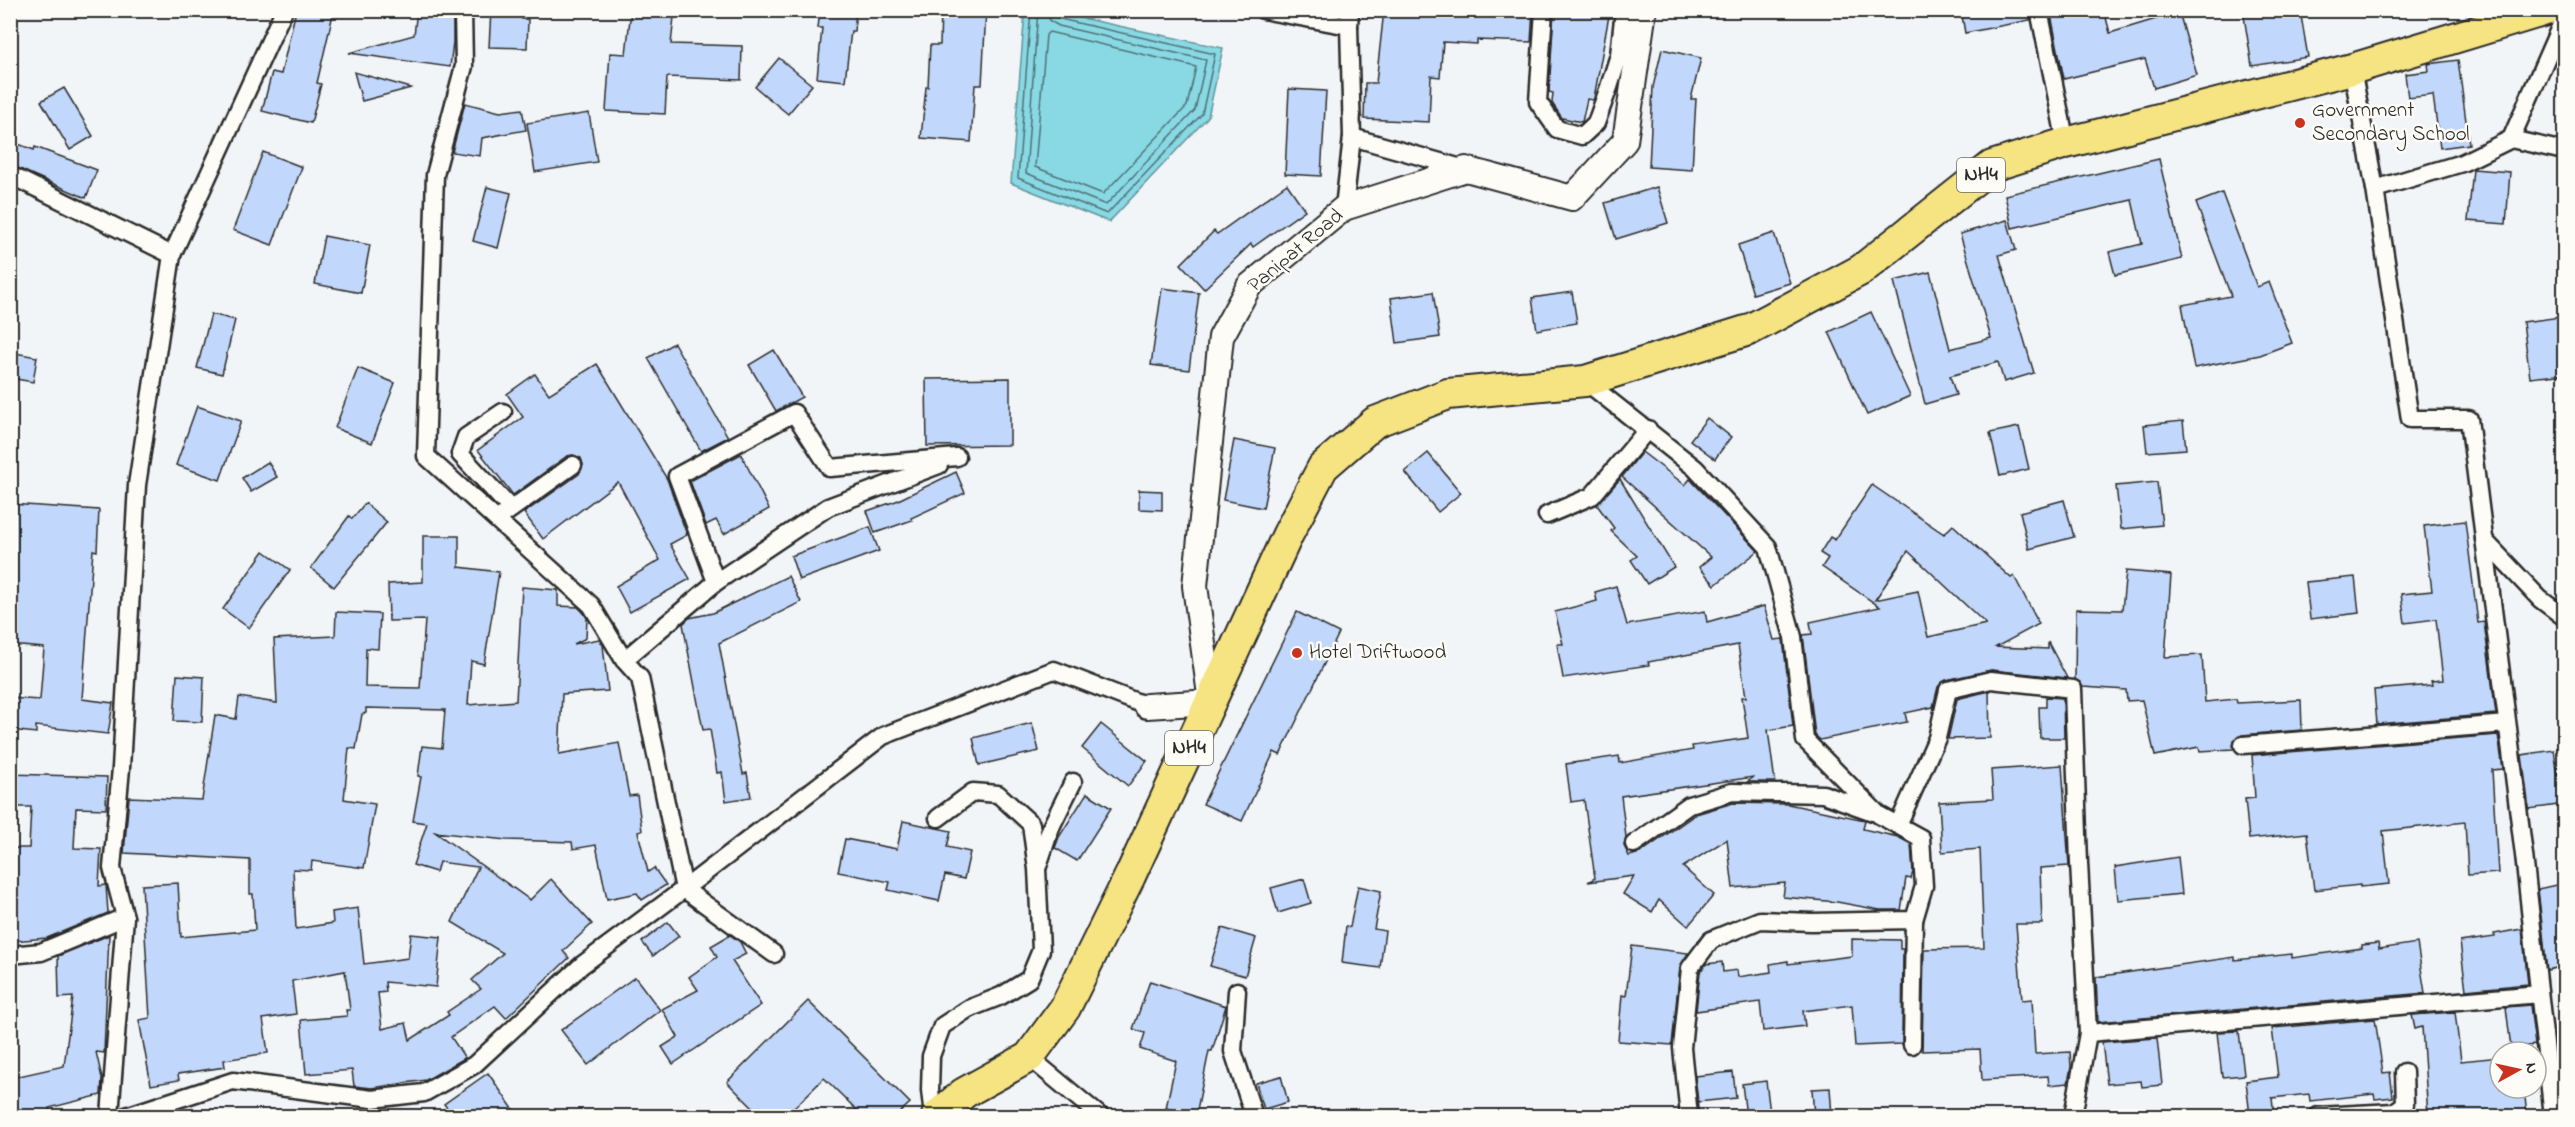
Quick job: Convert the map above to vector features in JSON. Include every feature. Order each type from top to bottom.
[{"type":"highway","name":"NH4","points":[[935,1116],[963,1093],[1029,1057],[1065,1008],[1211,702],[1288,534],[1323,467],[1375,422],[1448,394],[1585,381],[1749,330],[1861,270],[1992,166],[2067,143],[2352,69],[2546,10]]},
{"type":"street","points":[[110,1116],[125,917],[112,868],[121,768],[137,485],[172,255],[284,10]]},
{"type":"street","points":[[463,10],[464,66],[435,176],[426,456],[591,605],[624,660],[640,678],[684,890],[774,954]]},
{"type":"street","points":[[1263,10],[1350,18],[1352,137],[1344,208]]},
{"type":"street","points":[[1544,10],[1538,102],[1557,129],[1582,136],[1596,123],[1628,58],[1644,10]]},
{"type":"street","points":[[1352,137],[1572,198],[1625,141],[1628,58],[1624,10]]},
{"type":"street","points":[[2039,10],[2067,143]]},
{"type":"street","points":[[2511,139],[2565,18]]},
{"type":"street","points":[[2352,69],[2375,189],[2410,419],[2469,419],[2553,1116]]},
{"type":"street","points":[[2375,189],[2462,163],[2511,139],[2565,151]]},
{"type":"street","name":"Panipat Road","points":[[1211,702],[1195,586],[1221,337],[1249,286],[1344,208],[1466,169]]},
{"type":"street","points":[[10,175],[172,255]]},
{"type":"street","points":[[1585,381],[1695,468],[1768,547],[1793,637],[1805,740],[1879,815]]},
{"type":"street","points":[[503,412],[466,437],[460,454],[512,509]]},
{"type":"street","points":[[624,660],[716,582],[828,507],[957,457],[830,468],[794,413],[677,476],[716,582]]},
{"type":"street","points":[[1547,515],[1592,496],[1648,429]]},
{"type":"street","points":[[497,520],[573,465]]},
{"type":"street","points":[[2484,540],[2540,600],[2565,616]]},
{"type":"street","points":[[126,1116],[232,1082],[372,1099],[424,1093],[474,1065],[582,965],[684,890],[883,736],[1054,670],[1147,706],[1211,702]]},
{"type":"street","points":[[1898,825],[1937,738],[1948,690],[1991,680],[2073,689],[2088,1033],[2073,1116]]},
{"type":"street","points":[[2243,745],[2507,724]]},
{"type":"street","points":[[1037,869],[1051,827],[1073,782]]},
{"type":"street","points":[[935,1116],[930,1090],[931,1056],[942,1026],[968,1009],[1001,996],[1029,979],[1041,950],[1037,869],[1031,824],[998,794],[973,792],[938,818]]},
{"type":"street","points":[[1634,844],[1689,805],[1732,792],[1823,794],[1879,815],[1922,838],[1924,886],[1914,920],[1912,1045]]},
{"type":"street","points":[[10,955],[41,952],[125,917]]},
{"type":"street","points":[[1689,1116],[1682,1048],[1689,968],[1711,940],[1760,920],[1812,922],[1914,920]]},
{"type":"street","points":[[1238,991],[1233,1051],[1252,1110],[1251,1116]]},
{"type":"street","points":[[2088,1033],[2539,993]]},
{"type":"street","points":[[1029,1057],[1100,1116]]},
{"type":"street","points":[[2318,1116],[2394,1112],[2405,1104],[2404,1072]]},
{"type":"water","points":[[1025,11],[1048,11],[1223,48],[1208,117],[1109,222],[1011,183]]},
{"type":"building","points":[[296,10],[334,10],[317,83],[321,84],[311,123],[262,111],[272,72],[281,74]]},
{"type":"building","points":[[417,10],[453,10],[450,67],[349,53],[414,35]]},
{"type":"building","points":[[491,10],[522,10],[522,19],[528,19],[527,48],[489,47]]},
{"type":"building","points":[[631,10],[672,10],[671,16],[674,17],[671,44],[742,46],[741,80],[667,77],[665,114],[606,111],[610,53],[626,54]]},
{"type":"building","points":[[820,10],[856,10],[845,81],[817,78],[822,28],[818,28]]},
{"type":"building","points":[[941,10],[986,10],[982,85],[975,85],[971,142],[921,138],[926,87],[928,87],[930,45],[940,45]]},
{"type":"building","points":[[1384,10],[1533,10],[1531,42],[1477,40],[1477,44],[1443,42],[1440,77],[1431,76],[1429,122],[1364,119],[1365,83],[1376,83]]},
{"type":"building","points":[[1554,10],[1610,10],[1594,98],[1593,100],[1587,99],[1582,122],[1562,118],[1552,103],[1553,93],[1549,92]]},
{"type":"building","points":[[1961,10],[2029,10],[2030,20],[1965,33]]},
{"type":"building","points":[[2050,10],[2104,10],[2110,33],[2179,12],[2197,75],[2154,88],[2145,59],[2064,79]]},
{"type":"building","points":[[2243,10],[2300,10],[2308,57],[2252,66]]},
{"type":"building","points":[[1662,49],[1701,58],[1691,99],[1696,99],[1692,170],[1649,167],[1653,87]]},
{"type":"building","points":[[779,58],[812,85],[788,114],[755,87]]},
{"type":"building","points":[[2458,60],[2469,144],[2440,148],[2433,95],[2408,98],[2405,74],[2429,71],[2428,64]]},
{"type":"building","points":[[354,72],[411,88],[362,101]]},
{"type":"building","points":[[64,88],[93,136],[70,150],[41,101]]},
{"type":"building","points":[[1289,89],[1326,91],[1321,176],[1285,174]]},
{"type":"building","points":[[465,103],[500,112],[522,109],[526,130],[482,138],[480,156],[452,152]]},
{"type":"building","points":[[589,113],[597,162],[535,172],[527,123]]},
{"type":"building","points":[[10,141],[34,150],[35,147],[97,170],[86,198],[10,165]]},
{"type":"building","points":[[263,152],[302,167],[272,245],[233,230]]},
{"type":"building","points":[[2159,159],[2182,259],[2115,275],[2109,252],[2142,244],[2132,200],[2012,228],[2005,195]]},
{"type":"building","points":[[2473,169],[2510,172],[2506,224],[2468,221]]},
{"type":"building","points":[[1287,184],[1305,210],[1253,247],[1251,244],[1204,289],[1181,264],[1214,231],[1217,234]]},
{"type":"building","points":[[487,187],[511,193],[498,248],[473,241]]},
{"type":"building","points":[[1657,187],[1668,223],[1616,239],[1605,203]]},
{"type":"building","points":[[2222,193],[2257,287],[2269,282],[2292,343],[2260,355],[2194,368],[2182,305],[2231,296],[2196,203]]},
{"type":"building","points":[[2007,220],[2016,250],[1999,255],[2034,373],[2004,382],[1998,362],[1950,376],[1956,395],[1925,404],[1894,281],[1930,272],[1950,349],[1991,338],[1960,234]]},
{"type":"building","points":[[1774,233],[1790,283],[1753,294],[1738,245]]},
{"type":"building","points":[[324,236],[370,245],[361,293],[315,284]]},
{"type":"building","points":[[1162,288],[1199,293],[1189,370],[1151,365]]},
{"type":"building","points":[[1433,292],[1440,337],[1397,343],[1391,298]]},
{"type":"building","points":[[1572,292],[1577,323],[1537,330],[1532,298]]},
{"type":"building","points":[[1871,312],[1910,396],[1867,415],[1829,332]]},
{"type":"building","points":[[211,314],[235,320],[222,374],[197,368]]},
{"type":"building","points":[[2560,317],[2565,374],[2530,378],[2523,322]]},
{"type":"building","points":[[674,343],[728,437],[701,451],[648,358]]},
{"type":"building","points":[[774,350],[802,397],[776,411],[749,365]]},
{"type":"building","points":[[10,352],[37,357],[33,382],[10,378]]},
{"type":"building","points":[[597,364],[667,479],[687,535],[670,544],[690,579],[630,612],[616,586],[660,560],[618,482],[543,539],[524,513],[579,474],[583,465],[581,458],[573,455],[567,456],[513,495],[478,450],[523,417],[507,394],[535,374],[549,394]]},
{"type":"building","points":[[358,368],[395,383],[372,443],[335,428]]},
{"type":"building","points":[[1010,378],[1010,445],[927,446],[926,379]]},
{"type":"building","points":[[197,406],[241,421],[220,480],[176,465]]},
{"type":"building","points":[[1707,418],[1731,437],[1715,459],[1690,440]]},
{"type":"building","points":[[2183,421],[2186,449],[2147,452],[2144,425]]},
{"type":"building","points":[[2019,427],[2029,469],[2000,476],[1990,433]]},
{"type":"building","points":[[1234,440],[1275,448],[1263,508],[1223,500]]},
{"type":"building","points":[[1642,452],[1685,485],[1690,479],[1758,551],[1715,585],[1699,567],[1711,557],[1622,477]]},
{"type":"building","points":[[1428,453],[1461,493],[1438,512],[1405,472]]},
{"type":"building","points":[[741,454],[769,509],[724,534],[716,520],[706,525],[690,481]]},
{"type":"building","points":[[268,462],[277,477],[251,492],[242,478]]},
{"type":"building","points":[[956,472],[965,493],[911,518],[912,520],[875,533],[867,511],[896,501]]},
{"type":"building","points":[[1620,479],[1674,567],[1647,584],[1631,560],[1637,556],[1611,531],[1614,528],[1597,505]]},
{"type":"building","points":[[2157,482],[2162,525],[2121,529],[2116,486]]},
{"type":"building","points":[[1872,485],[1944,534],[1953,525],[2011,578],[2014,576],[2039,624],[1996,647],[2048,649],[2048,642],[2067,678],[1992,670],[1946,680],[1938,687],[1933,707],[1905,713],[1907,722],[1820,740],[1815,735],[1803,635],[1812,634],[1810,622],[1880,607],[1822,567],[1828,558],[1820,553],[1830,537],[1835,540]],"holes":[[[1908,551],[1986,624],[1928,637],[1918,591],[1875,600]]]},
{"type":"building","points":[[1139,490],[1162,491],[1162,510],[1139,509]]},
{"type":"building","points":[[2064,500],[2074,537],[2029,549],[2020,512]]},
{"type":"building","points":[[365,503],[387,522],[334,587],[311,568],[349,516],[352,519]]},
{"type":"building","points":[[10,504],[99,510],[97,551],[93,550],[82,699],[113,703],[108,734],[36,726],[36,733],[10,730],[10,698],[40,700],[44,648],[10,645]]},
{"type":"building","points":[[2465,521],[2478,623],[2484,622],[2496,714],[2377,724],[2374,690],[2432,685],[2431,681],[2443,680],[2436,619],[2405,623],[2401,594],[2432,591],[2424,526]]},
{"type":"building","points":[[870,527],[879,551],[799,580],[791,556]]},
{"type":"building","points":[[423,536],[459,536],[459,567],[499,572],[484,664],[471,661],[468,705],[516,701],[522,587],[558,590],[558,606],[578,607],[583,612],[587,618],[586,638],[574,644],[599,639],[603,645],[608,691],[562,694],[559,754],[619,743],[629,796],[637,795],[642,831],[638,832],[648,872],[654,868],[666,885],[642,900],[637,893],[607,899],[596,845],[573,849],[572,842],[506,840],[435,832],[530,900],[551,879],[592,924],[563,951],[569,958],[506,1018],[495,1006],[451,1037],[465,1058],[426,1080],[372,1088],[354,1086],[352,1070],[306,1074],[301,1020],[347,1016],[346,1010],[350,1010],[345,971],[292,981],[296,1014],[263,1019],[268,1053],[224,1060],[225,1067],[178,1074],[179,1080],[151,1085],[139,1020],[150,1018],[142,885],[178,883],[181,937],[255,930],[253,894],[250,894],[250,860],[124,853],[129,797],[202,800],[215,715],[236,719],[239,697],[277,703],[274,639],[335,636],[336,612],[380,614],[378,649],[366,648],[365,687],[420,688],[425,620],[389,621],[388,584],[423,582]],"holes":[[[366,708],[445,710],[442,748],[422,746],[418,776],[421,777],[413,821],[427,823],[413,865],[436,872],[439,862],[478,867],[452,922],[503,953],[472,980],[481,989],[447,1012],[449,1015],[410,1040],[406,1023],[382,1029],[378,993],[386,992],[385,982],[436,987],[441,937],[411,934],[408,958],[364,964],[358,908],[332,912],[333,923],[296,929],[293,869],[311,870],[312,861],[364,868],[375,804],[344,799],[349,748],[356,749],[362,714],[366,713]]]},
{"type":"building","points":[[264,551],[290,570],[249,628],[223,609]]},
{"type":"building","points":[[2126,571],[2171,575],[2165,657],[2202,655],[2205,702],[2236,699],[2237,703],[2301,700],[2302,730],[2242,735],[2234,740],[2233,749],[2200,751],[2199,747],[2155,756],[2142,700],[2127,701],[2126,690],[2083,687],[2075,679],[2076,609],[2122,610]]},
{"type":"building","points":[[788,576],[801,602],[719,643],[743,774],[747,773],[751,797],[726,801],[722,772],[717,773],[710,729],[703,730],[683,624],[689,618],[713,613]]},
{"type":"building","points":[[2355,577],[2359,613],[2310,619],[2306,582]]},
{"type":"building","points":[[1616,586],[1627,625],[1705,611],[1707,622],[1764,606],[1774,640],[1783,639],[1793,726],[1768,730],[1775,782],[1747,782],[1754,777],[1621,796],[1626,837],[1624,846],[1629,856],[1640,853],[1696,814],[1733,803],[1788,804],[1865,820],[1863,829],[1898,837],[1911,844],[1913,872],[1911,879],[1906,878],[1901,910],[1880,910],[1837,902],[1783,897],[1785,883],[1733,888],[1727,839],[1683,867],[1714,895],[1688,926],[1659,900],[1652,912],[1623,894],[1634,876],[1588,882],[1595,878],[1584,800],[1571,802],[1566,764],[1619,756],[1620,763],[1693,750],[1692,746],[1748,738],[1742,697],[1746,697],[1738,645],[1648,662],[1649,665],[1563,678],[1557,644],[1563,644],[1555,612],[1597,601],[1595,592]]},
{"type":"building","points":[[1297,612],[1339,633],[1280,755],[1274,752],[1242,821],[1203,804]]},
{"type":"building","points":[[177,675],[204,677],[202,722],[174,721]]},
{"type":"building","points":[[1989,691],[1990,738],[1948,739],[1957,699]]},
{"type":"building","points":[[2046,697],[2063,698],[2064,738],[2040,738],[2039,707],[2046,707]]},
{"type":"building","points":[[1032,723],[1039,751],[979,765],[973,738]]},
{"type":"building","points":[[1101,724],[1147,761],[1128,786],[1082,748]]},
{"type":"building","points":[[2498,735],[2503,769],[2492,770],[2498,873],[2468,875],[2465,822],[2383,831],[2389,884],[2360,887],[2360,885],[2314,890],[2307,833],[2249,839],[2245,799],[2255,798],[2252,755]]},
{"type":"building","points":[[2554,750],[2558,776],[2565,775],[2565,804],[2529,809],[2522,755]]},
{"type":"building","points":[[2062,765],[2069,866],[2040,868],[2042,924],[2016,924],[2022,1000],[2032,999],[2035,1054],[2070,1052],[2071,1067],[2068,1083],[2049,1085],[2048,1076],[1982,1080],[1980,1049],[1922,1051],[1924,949],[1984,948],[1980,849],[1942,852],[1939,802],[1993,799],[1991,770]]},
{"type":"building","points":[[10,774],[107,777],[106,809],[76,808],[74,848],[101,849],[99,886],[106,885],[108,913],[47,938],[13,941],[10,916],[10,848],[29,848],[31,807],[10,807]]},
{"type":"building","points":[[1087,793],[1111,808],[1077,861],[1055,848],[1059,837]]},
{"type":"building","points":[[903,821],[951,831],[947,847],[970,852],[964,879],[945,875],[939,901],[888,890],[890,882],[838,872],[845,839],[897,849]]},
{"type":"building","points":[[2178,857],[2182,894],[2118,900],[2115,867]]},
{"type":"building","points":[[1304,879],[1311,903],[1278,913],[1271,888]]},
{"type":"building","points":[[2565,883],[2565,966],[2547,970],[2538,889]]},
{"type":"building","points":[[1358,886],[1381,891],[1374,929],[1385,931],[1380,968],[1342,963],[1346,926],[1350,927]]},
{"type":"building","points":[[668,922],[679,936],[653,956],[642,942]]},
{"type":"building","points":[[1222,928],[1256,938],[1245,976],[1210,966]]},
{"type":"building","points":[[2522,929],[2528,984],[2466,990],[2460,942],[2495,937],[2494,934]]},
{"type":"building","points":[[109,935],[104,1053],[96,1052],[102,1078],[101,1095],[49,1108],[51,1116],[12,1116],[10,1078],[64,1066],[73,997],[59,998],[58,956]]},
{"type":"building","points":[[730,935],[740,942],[746,954],[732,961],[761,1005],[673,1064],[662,1047],[678,1037],[662,1009],[698,990],[689,977],[717,957],[711,946]]},
{"type":"building","points":[[1852,939],[1900,940],[1900,949],[1903,949],[1902,1044],[1855,1046],[1852,1005],[1803,1011],[1805,1026],[1763,1031],[1760,1002],[1696,1011],[1700,972],[1706,964],[1722,962],[1723,972],[1737,970],[1738,977],[1771,972],[1770,964],[1852,956]]},
{"type":"building","points":[[2378,943],[2379,949],[2417,943],[2425,993],[2098,1022],[2096,977],[2235,957],[2235,960],[2292,954],[2292,958],[2362,948],[2362,945]]},
{"type":"building","points":[[1632,946],[1688,953],[1680,967],[1672,1045],[1618,1041],[1622,995],[1626,996]]},
{"type":"building","points":[[635,977],[660,1010],[588,1065],[561,1030]]},
{"type":"building","points":[[1150,981],[1226,1006],[1212,1051],[1209,1051],[1196,1115],[1166,1108],[1176,1061],[1140,1049],[1145,1033],[1133,1029]]},
{"type":"building","points":[[808,1001],[910,1103],[896,1116],[863,1116],[824,1078],[786,1116],[761,1116],[727,1082]]},
{"type":"building","points":[[2530,1005],[2534,1040],[2510,1040],[2506,1007]]},
{"type":"building","points":[[2455,1012],[2461,1061],[2488,1058],[2488,1100],[2525,1100],[2527,1116],[2428,1116],[2422,1027],[2415,1029],[2412,1015]]},
{"type":"building","points":[[2375,1019],[2383,1073],[2390,1072],[2393,1097],[2375,1099],[2374,1094],[2310,1101],[2309,1094],[2272,1098],[2274,1116],[2250,1116],[2246,1081],[2278,1077],[2272,1028]]},
{"type":"building","points":[[2239,1031],[2244,1075],[2222,1077],[2217,1032]]},
{"type":"building","points":[[2157,1038],[2162,1085],[2142,1087],[2141,1081],[2107,1084],[2102,1042]]},
{"type":"building","points":[[1733,1072],[1736,1098],[1698,1102],[1695,1076]]},
{"type":"building","points":[[488,1073],[518,1116],[453,1116],[444,1104]]},
{"type":"building","points":[[1281,1076],[1288,1102],[1264,1109],[1256,1083]]},
{"type":"building","points":[[1766,1081],[1770,1113],[1746,1116],[1742,1084]]},
{"type":"building","points":[[1830,1088],[1832,1116],[1814,1116],[1812,1089]]},
{"type":"place","name":"Government Secondary School","points":[[2300,123]]},
{"type":"place","name":"Hotel Driftwood","points":[[1297,653]]}]
